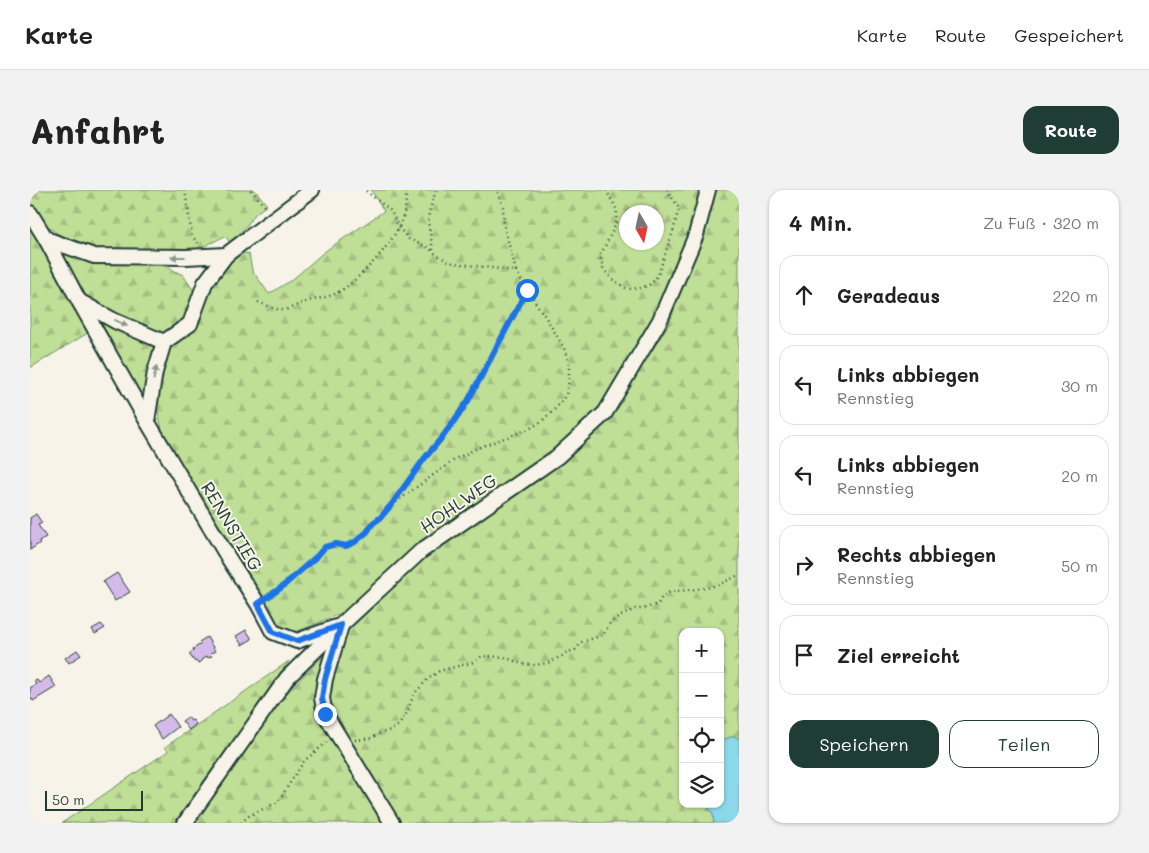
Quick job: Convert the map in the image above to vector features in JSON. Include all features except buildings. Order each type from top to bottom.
[{"type":"street","points":[[148,421],[155,372],[164,342],[190,324],[205,283],[226,255],[312,190]]},
{"type":"street","name":"HOHLWEG","points":[[185,823],[287,678],[341,625],[421,551],[557,458],[605,413],[660,320],[696,235],[708,190]]},
{"type":"street","name":"RENNSTIEG","points":[[30,213],[148,421],[273,632],[297,641],[341,625]]},
{"type":"street","points":[[46,239],[94,256],[151,258],[226,255]]},
{"type":"street","points":[[79,301],[116,321],[164,342]]},
{"type":"street","points":[[341,625],[325,679],[322,698],[325,714],[392,823]]},
{"type":"path","points":[[185,190],[192,236],[208,256]]},
{"type":"path","points":[[251,190],[277,217]]},
{"type":"path","points":[[258,302],[283,310],[322,299],[346,287],[355,280],[389,243],[399,228],[403,217],[406,190]]},
{"type":"path","points":[[433,252],[428,222],[436,190]]},
{"type":"path","points":[[392,504],[457,458],[535,426],[556,408],[566,395],[569,380],[569,364],[564,348],[516,271],[504,226],[503,207],[497,190]]},
{"type":"path","points":[[606,190],[617,210],[616,224],[600,256],[602,268],[612,279],[627,289],[642,288],[651,284],[658,275],[674,228],[678,208],[667,190]]},
{"type":"path","points":[[366,191],[391,211],[399,228],[409,238],[429,248],[438,256],[453,263],[516,271]]},
{"type":"path","points":[[258,604],[282,587],[325,547],[336,544],[346,546],[355,542],[367,532],[373,523],[392,504],[468,401],[527,290]]},
{"type":"path","points":[[241,823],[250,815],[278,802],[304,760],[317,749],[341,739],[372,738],[399,725],[406,714],[414,694],[427,680],[440,671],[474,662],[482,656],[504,657],[522,664],[548,663],[565,653],[575,650],[582,642],[603,635],[610,622],[635,609],[643,609],[658,604],[662,597],[670,592],[706,588],[718,585],[739,575]]},
{"type":"green space","points":[[30,190],[255,190],[267,205],[256,213],[232,245],[225,236],[197,250],[95,249],[69,242],[46,225],[30,203]]},
{"type":"green space","points":[[371,190],[702,190],[684,253],[634,357],[600,411],[552,452],[429,537],[346,611],[294,633],[276,625],[162,430],[157,408],[159,373],[165,353],[189,333],[202,310],[218,273],[238,252],[249,254],[252,270],[269,294],[293,279],[324,252],[384,211]]},
{"type":"green space","points":[[716,190],[737,190],[739,194],[739,739],[734,736],[724,740],[724,628],[679,628],[679,808],[709,808],[713,814],[714,823],[395,823],[329,711],[328,676],[342,637],[426,556],[549,471],[603,425],[669,324]]},
{"type":"green space","points":[[30,228],[91,331],[30,368]]},
{"type":"green space","points":[[64,253],[94,260],[160,264],[183,275],[196,294],[192,309],[181,325],[171,332],[154,334],[91,302],[77,288],[60,258]]},
{"type":"green space","points":[[100,317],[153,347],[146,391],[140,393],[96,320]]},
{"type":"green space","points":[[328,651],[318,700],[386,823],[192,823],[275,705]]},
{"type":"green space","points":[[289,661],[174,823],[62,823],[168,751],[165,747]]},
{"type":"water","points":[[734,736],[739,739],[739,823],[714,823],[713,814],[709,808],[724,808],[724,740]]},
{"type":"route","points":[[325,714],[322,698],[325,679],[341,625],[297,641],[273,632],[258,604],[282,587],[325,547],[336,544],[346,546],[355,542],[367,532],[373,523],[392,504],[468,401],[527,290]]}]
